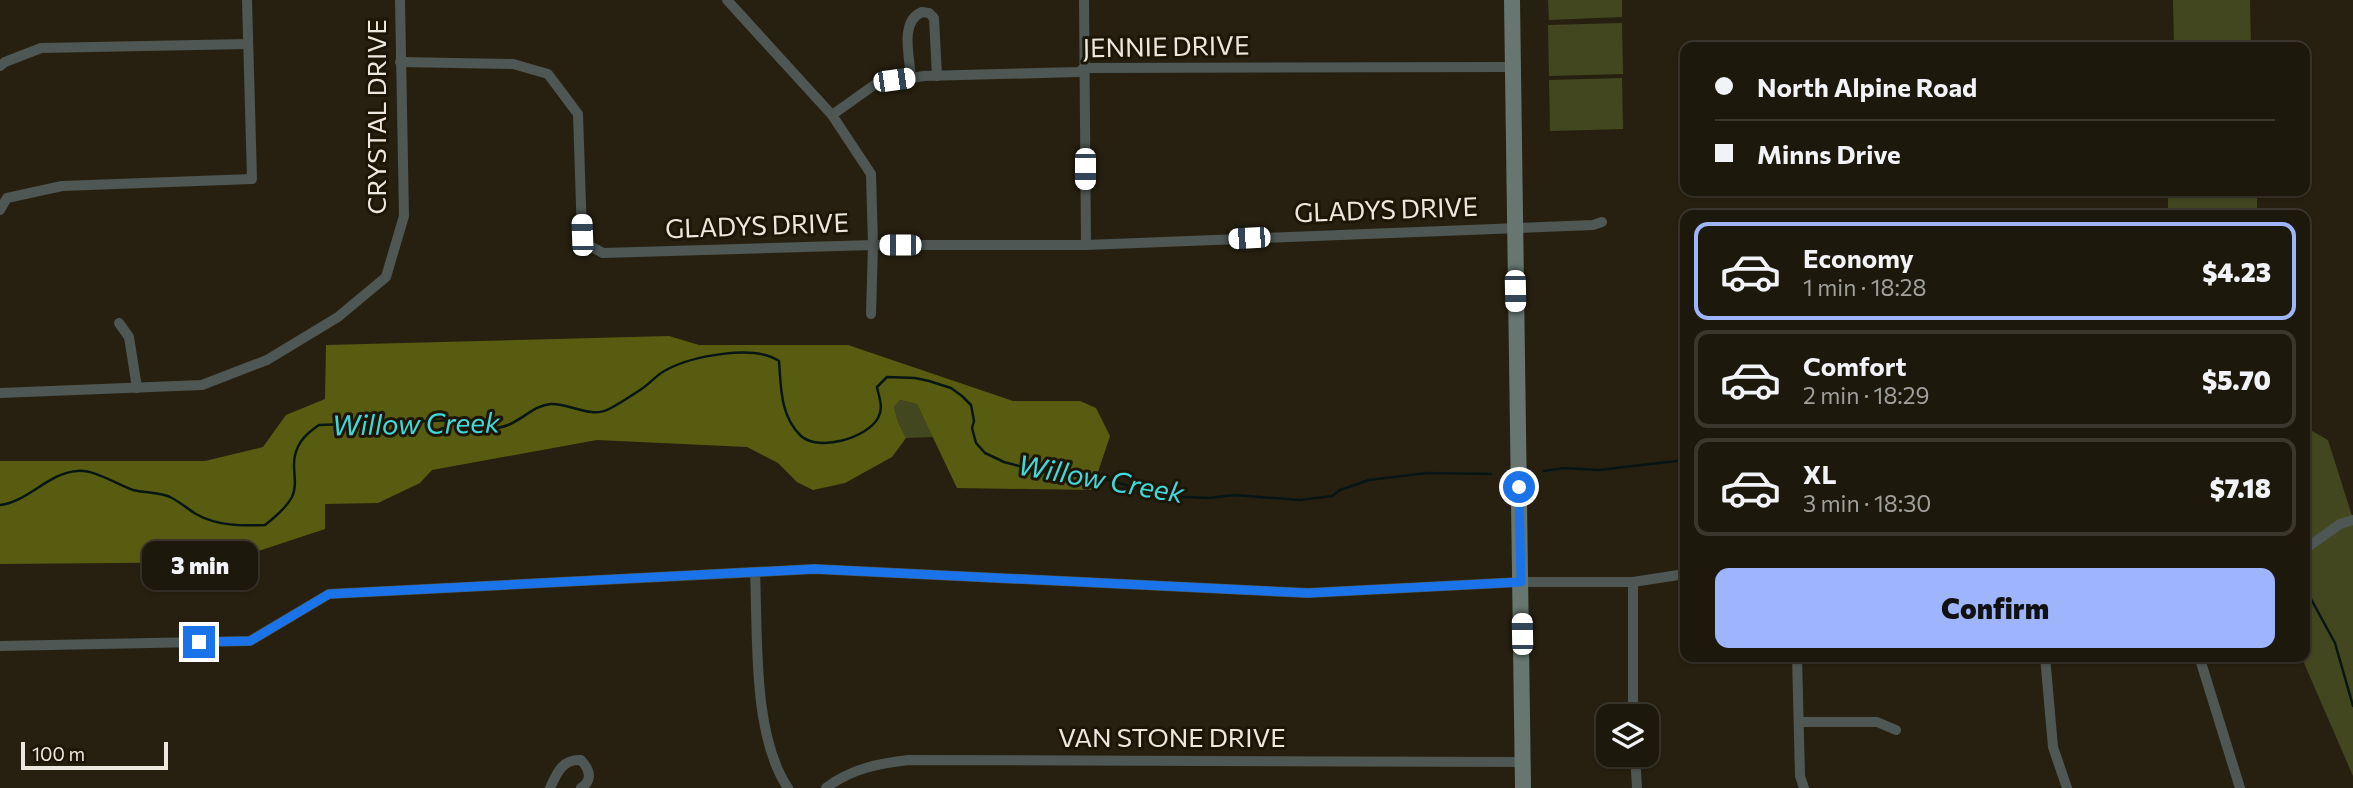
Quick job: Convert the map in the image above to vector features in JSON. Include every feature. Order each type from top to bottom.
[{"type":"main road","points":[[1512,0],[1523,788]]},
{"type":"street","points":[[0,210],[7,198],[62,186],[252,179],[247,0]]},
{"type":"street","name":"CRYSTAL DRIVE","points":[[0,393],[202,385],[267,360],[338,317],[386,277],[404,216],[400,0]]},
{"type":"street","points":[[727,0],[832,115],[871,174],[871,314]]},
{"type":"street","points":[[1084,0],[1086,245]]},
{"type":"street","points":[[911,78],[909,26],[912,18],[922,12],[929,13],[934,18],[937,76]]},
{"type":"street","points":[[0,66],[41,48],[248,44]]},
{"type":"street","name":"GLADYS DRIVE","points":[[400,62],[513,64],[548,74],[578,114],[582,235],[588,245],[603,253],[873,245],[1086,245],[1593,225],[1602,222]]},
{"type":"street","name":"JENNIE DRIVE","points":[[832,115],[877,83],[937,76],[1079,72],[1084,68],[1512,67]]},
{"type":"street","points":[[119,323],[129,337],[137,388]]},
{"type":"street","points":[[2310,545],[2340,524],[2353,520]]},
{"type":"street","points":[[0,646],[250,641],[329,594],[814,569],[1308,593],[1521,582],[1633,582],[1680,575]]},
{"type":"street","points":[[755,572],[760,685],[766,730],[771,754],[788,788]]},
{"type":"street","points":[[1633,582],[1633,704]]},
{"type":"street","points":[[1797,662],[1800,776],[1804,788]]},
{"type":"street","points":[[2046,662],[2053,747],[2067,788]]},
{"type":"street","points":[[2201,662],[2240,788]]},
{"type":"street","points":[[1799,722],[1877,722],[1896,730]]},
{"type":"street","points":[[550,788],[561,767],[573,760],[581,760],[590,777],[581,788]]},
{"type":"street","name":"VAN STONE DRIVE","points":[[827,788],[838,779],[880,763],[909,760],[1523,762]]},
{"type":"street","points":[[1636,767],[1637,788]]},
{"type":"green space","points":[[1548,0],[1622,0],[1622,17],[1549,20]]},
{"type":"green space","points":[[2173,0],[2250,0],[2251,42],[2174,42]]},
{"type":"green space","points":[[1622,23],[1623,74],[1549,76],[1548,25]]},
{"type":"green space","points":[[1622,78],[1623,129],[1550,131],[1549,80]]},
{"type":"green space","points":[[2168,196],[2257,196],[2257,210],[2168,210]]},
{"type":"green space","points":[[669,336],[699,345],[848,345],[1013,401],[1080,401],[1096,408],[1110,436],[1092,490],[957,488],[917,404],[900,400],[894,407],[906,438],[892,457],[845,483],[813,490],[797,482],[778,463],[747,447],[597,440],[432,470],[420,483],[378,503],[325,504],[325,529],[225,562],[0,564],[0,461],[205,461],[263,447],[286,415],[325,399],[326,345]]},
{"type":"green space","points":[[900,400],[917,404],[933,437],[906,438],[894,407]]},
{"type":"green space","points":[[2310,430],[2328,440],[2353,519],[2353,776],[2304,662],[2310,662]]},
{"type":"waterway","name":"Willow Creek","points":[[0,505],[20,499],[57,477],[84,471],[133,490],[170,497],[212,521],[265,525],[292,497],[296,452],[304,437],[319,425],[456,420],[495,428],[508,425],[540,407],[551,404],[587,412],[602,412],[677,365],[691,360],[739,353],[754,353],[779,361],[781,391],[789,420],[801,436],[819,443],[854,437],[872,425],[881,410],[877,387],[887,377],[915,378],[951,388],[971,405],[976,443],[985,453],[1004,462],[1038,471],[1109,480],[1164,496],[1209,498],[1234,495],[1300,500],[1332,496],[1340,490],[1369,480],[1427,473],[1491,474]]},
{"type":"waterway","name":"Willow Creek","points":[[1544,471],[1564,468],[1599,470],[1680,461]]},
{"type":"waterway","name":"Willow Creek","points":[[2310,597],[2335,643],[2353,706]]},
{"type":"route","points":[[199,642],[250,641],[329,594],[814,569],[1308,593],[1521,582],[1519,487]]}]
